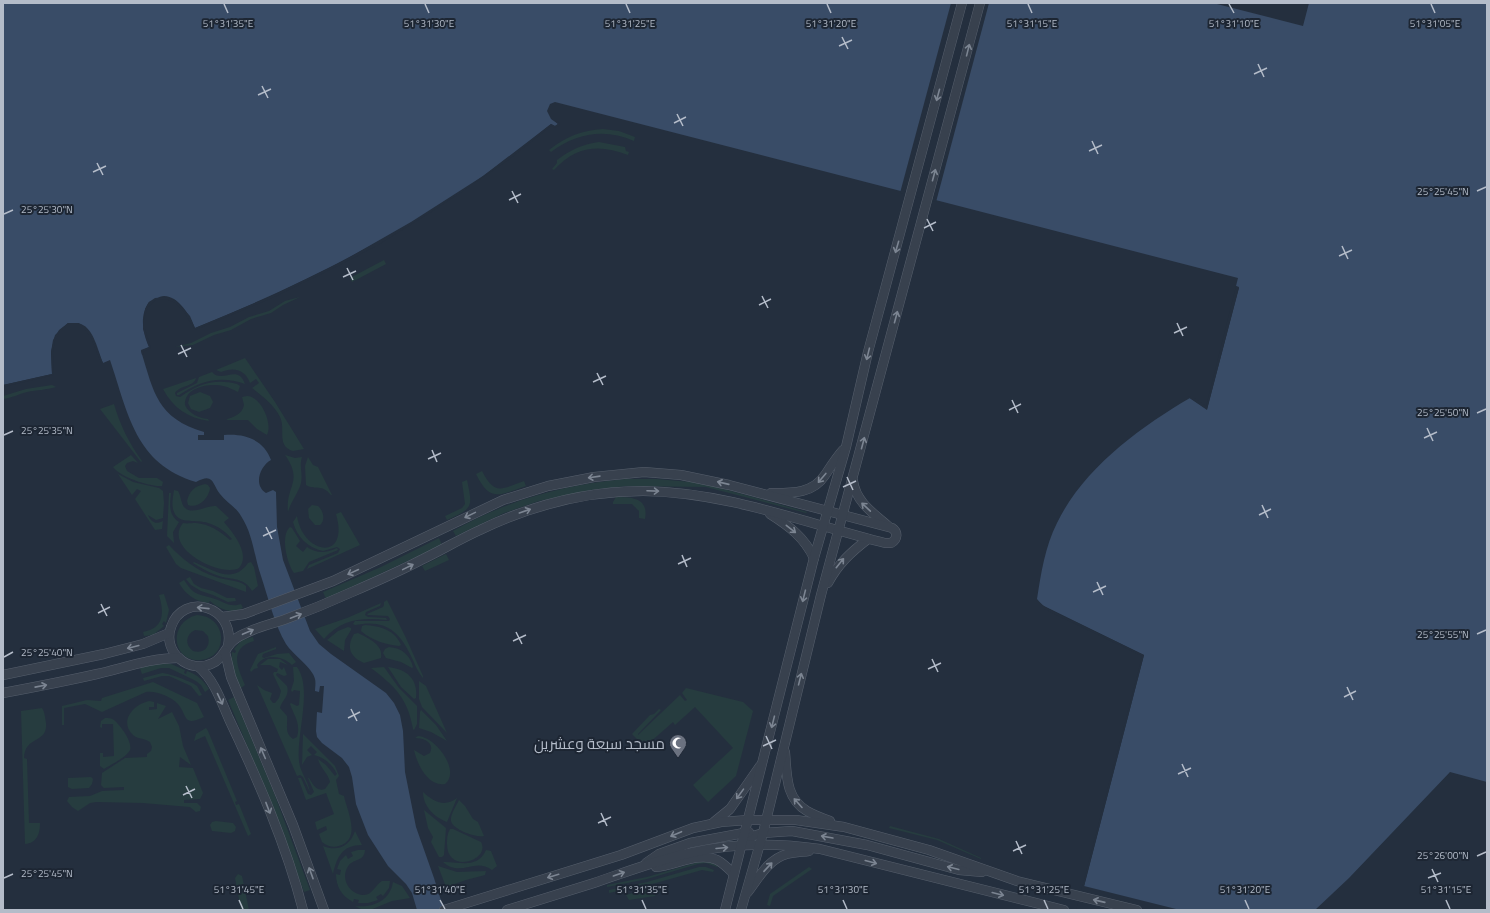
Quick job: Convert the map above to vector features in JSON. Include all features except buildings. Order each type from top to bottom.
[{"type":"street","points":[[725,910],[814,558],[846,447],[868,352],[908,209],[962,3]]},
{"type":"street","points":[[740,910],[763,833],[821,595],[980,3]]},
{"type":"street","points":[[761,494],[796,493],[813,487],[825,476],[834,461],[846,447]]},
{"type":"street","points":[[222,616],[238,616],[355,571],[487,507],[518,495],[563,482],[609,475],[656,473],[681,475],[713,481],[889,527]]},
{"type":"street","points":[[324,910],[293,825],[231,677],[227,649],[229,633],[226,622],[222,616],[208,608],[192,608],[183,612],[176,618],[169,633],[171,647],[179,658],[191,666],[205,666],[217,661],[227,649],[237,638],[247,632],[321,605],[402,569],[498,522],[534,508],[572,499],[630,491],[656,491],[706,496],[742,503],[868,539],[892,543],[896,538],[896,532],[860,501],[852,481]]},
{"type":"street","points":[[760,509],[795,531],[806,544],[814,558]]},
{"type":"street","points":[[821,595],[839,564],[853,550],[868,539]]},
{"type":"street","points":[[3,675],[104,654],[143,644],[169,633]]},
{"type":"street","points":[[3,693],[65,681],[150,660],[179,658]]},
{"type":"street","points":[[199,667],[204,671],[214,686],[248,759],[281,843],[303,910]]},
{"type":"street","points":[[785,744],[788,784],[797,803],[808,812],[844,827]]},
{"type":"street","points":[[713,823],[730,809],[763,762]]},
{"type":"street","points":[[644,866],[653,857],[679,846],[700,840],[744,834],[759,828],[766,820]]},
{"type":"street","points":[[448,909],[621,855],[694,828],[713,823],[766,820],[812,822],[844,827],[928,850],[1017,881],[1137,910]]},
{"type":"street","points":[[741,846],[749,839],[763,833],[792,831],[867,845],[959,870],[991,872]]},
{"type":"street","points":[[507,910],[644,866],[703,850],[759,845],[790,845],[820,849],[1064,910]]},
{"type":"street","points":[[744,897],[766,868],[774,861],[787,854],[820,849]]},
{"type":"street","points":[[644,866],[658,867],[699,858],[709,858],[721,863],[734,874]]},
{"type":"green space","points":[[603,129],[619,131],[635,137],[634,141],[612,135],[591,134],[570,140],[551,152],[549,150],[561,141],[574,135]]},
{"type":"green space","points":[[599,142],[625,147],[626,151],[629,152],[628,155],[607,149],[588,149],[571,156],[554,170],[552,169],[557,163],[557,160],[567,153],[582,146]]},
{"type":"green space","points":[[384,260],[386,264],[352,282],[350,278]]},
{"type":"green space","points":[[300,297],[283,305],[271,313],[251,319],[231,330],[214,335],[193,345],[175,347],[191,343],[211,333],[230,327],[249,317],[269,311],[285,301]]},
{"type":"green space","points":[[245,358],[275,402],[304,449],[293,451],[288,449],[285,445],[283,441],[282,422],[280,417],[271,405],[252,388],[259,383],[256,379],[250,383],[248,378],[238,370],[225,370],[221,372],[216,370]]},
{"type":"green space","points":[[212,372],[220,376],[234,374],[238,375],[242,378],[245,384],[227,380],[210,381],[195,386],[177,395],[177,393],[197,383],[199,377]]},
{"type":"green space","points":[[196,378],[190,385],[177,390],[175,393],[176,396],[180,397],[193,389],[207,383],[229,382],[240,386],[238,392],[225,386],[211,385],[193,390],[189,394],[185,405],[189,411],[201,418],[208,419],[209,421],[201,420],[188,415],[176,407],[163,389]]},
{"type":"green space","points":[[52,385],[56,387],[27,392],[3,399],[3,396],[26,389]]},
{"type":"green space","points":[[200,392],[210,396],[213,402],[210,408],[199,412],[191,409],[188,403],[190,396]]},
{"type":"green space","points":[[242,397],[252,397],[261,405],[267,418],[267,435],[257,429],[248,420],[226,420],[237,415],[241,411],[244,405]]},
{"type":"green space","points":[[114,404],[125,434],[142,461],[141,462],[100,409]]},
{"type":"green space","points":[[131,455],[138,463],[133,461],[127,463],[125,466],[127,471],[139,478],[157,478],[163,482],[162,486],[150,485],[128,478],[113,467]]},
{"type":"green space","points":[[285,455],[295,458],[302,457],[301,483],[288,512],[289,496],[294,478],[290,464]]},
{"type":"green space","points":[[308,457],[313,465],[318,467],[332,495],[324,489],[306,485],[305,466]]},
{"type":"green space","points":[[482,471],[491,484],[495,487],[504,488],[524,481],[526,486],[502,494],[491,493],[481,483],[476,474]]},
{"type":"green space","points":[[118,474],[133,482],[159,488],[163,491],[163,518],[156,520],[148,515],[154,522],[158,523],[163,521],[162,529],[155,530],[135,499],[141,491],[137,489],[132,495]]},
{"type":"green space","points":[[625,479],[656,479],[702,483],[807,512],[806,513],[706,487],[627,486],[591,490],[539,501],[504,513],[456,536],[453,531],[494,511],[536,496],[579,485]]},
{"type":"green space","points":[[467,480],[470,496],[469,506],[462,513],[447,520],[445,516],[462,508],[465,504],[462,482]]},
{"type":"green space","points":[[205,484],[210,488],[205,499],[199,504],[192,506],[188,505],[187,501],[191,492],[198,486]]},
{"type":"green space","points":[[174,490],[178,491],[183,505],[187,510],[216,506],[229,518],[224,522],[236,538],[242,550],[242,562],[239,568],[231,570],[220,569],[196,559],[187,551],[180,542],[179,533],[183,523],[196,523],[210,526],[230,540],[232,539],[221,529],[212,524],[184,520],[176,516],[172,501]]},
{"type":"green space","points":[[169,493],[171,493],[171,513],[179,522],[173,532],[174,543],[167,536]]},
{"type":"green space","points":[[616,497],[633,498],[642,503],[646,512],[645,519],[639,518],[639,511],[632,504],[613,504]]},
{"type":"green space","points":[[312,505],[318,506],[322,512],[323,520],[320,525],[315,525],[309,518],[308,509]]},
{"type":"green space","points":[[341,512],[360,545],[307,569],[309,565],[338,553],[340,549],[337,547],[323,551],[318,550],[300,537],[293,522],[297,516],[301,529],[308,539],[316,545],[324,548],[331,546],[337,540],[339,529],[336,514]]},
{"type":"green space","points":[[290,527],[300,541],[296,546],[303,552],[307,547],[318,552],[325,552],[337,548],[338,550],[309,562],[303,571],[294,573],[287,557],[285,543],[285,536]]},
{"type":"green space","points":[[439,538],[442,545],[326,599],[323,592],[381,567]]},
{"type":"green space","points":[[169,545],[196,568],[216,577],[243,584],[246,586],[246,592],[181,568],[176,564],[166,547]]},
{"type":"green space","points":[[446,554],[449,560],[425,571],[422,566]]},
{"type":"green space","points":[[194,562],[215,572],[229,574],[242,570],[248,563],[251,562],[254,567],[258,586],[252,591],[249,586],[241,581],[216,575],[196,565],[193,563]]},
{"type":"green space","points":[[190,577],[194,584],[201,588],[213,591],[227,598],[235,598],[236,601],[228,602],[201,591],[191,585],[186,579]]},
{"type":"green space","points":[[184,580],[196,593],[229,605],[241,604],[243,608],[229,611],[210,601],[208,603],[199,601],[188,594],[179,583]]},
{"type":"green space","points":[[164,594],[169,610],[166,623],[164,621],[162,624],[164,626],[153,635],[144,636],[143,632],[150,630],[159,623],[162,607],[159,595]]},
{"type":"green space","points":[[387,600],[406,638],[423,678],[406,647],[396,633],[382,625],[353,624],[355,621],[389,621],[390,619],[388,616],[367,614],[383,607],[384,602]]},
{"type":"green space","points":[[381,603],[380,606],[366,612],[365,615],[368,617],[386,618],[387,620],[361,619],[345,623],[331,632],[324,639],[315,629],[347,618]]},
{"type":"green space","points":[[197,615],[207,617],[214,622],[219,629],[221,637],[217,652],[210,657],[201,660],[191,659],[184,655],[179,649],[177,633],[181,625],[187,619]],"holes":[[[195,630],[203,631],[208,636],[209,640],[206,649],[197,652],[193,651],[187,643],[188,637]]]},
{"type":"green space","points":[[362,626],[376,626],[391,632],[401,645],[399,646],[374,640],[361,631]]},
{"type":"green space","points":[[348,627],[351,628],[351,630],[345,640],[344,651],[327,640],[338,631]]},
{"type":"green space","points":[[358,633],[378,646],[381,653],[381,658],[364,663],[355,658],[351,651],[350,643],[354,634]]},
{"type":"green space","points":[[253,637],[254,641],[241,648],[238,654],[238,665],[245,685],[241,688],[232,666],[232,652],[235,653],[236,651],[234,649],[242,640]]},
{"type":"green space","points":[[276,647],[276,649],[263,654],[262,657],[264,658],[277,654],[289,653],[296,662],[292,665],[279,658],[269,657],[260,661],[257,665],[258,668],[251,672],[250,670],[258,654]]},
{"type":"green space","points":[[389,647],[398,649],[405,653],[410,659],[413,667],[412,668],[401,662],[386,658],[383,653],[385,649]]},
{"type":"green space","points":[[268,659],[280,659],[288,665],[280,662],[279,667],[282,670],[284,667],[287,675],[284,676],[277,673],[276,675],[288,689],[287,695],[280,708],[287,716],[287,731],[293,739],[297,737],[298,728],[290,704],[291,703],[297,706],[299,705],[300,691],[294,690],[292,692],[291,690],[294,681],[293,667],[297,667],[302,676],[304,699],[299,761],[310,792],[303,777],[300,775],[297,776],[257,685],[272,693],[270,699],[273,703],[275,703],[279,698],[281,691],[273,674],[274,672],[277,672],[278,669],[270,665],[260,665]]},
{"type":"green space","points":[[160,663],[171,664],[185,670],[184,673],[186,674],[187,671],[194,674],[202,680],[209,689],[205,692],[201,685],[196,681],[169,668],[161,668],[142,674],[140,668]]},
{"type":"green space","points":[[384,667],[399,688],[417,706],[417,724],[414,730],[404,701],[394,687],[371,668]]},
{"type":"green space","points":[[388,667],[401,670],[410,676],[415,685],[416,698],[414,699],[401,687]]},
{"type":"green space","points":[[162,673],[175,676],[195,684],[202,695],[199,696],[191,686],[169,676],[162,676],[144,681],[143,678]]},
{"type":"green space","points":[[419,681],[426,686],[447,733],[422,707],[419,699]]},
{"type":"green space","points":[[153,682],[197,703],[204,717],[192,721],[186,719],[181,708],[175,701],[154,692],[146,692],[102,712],[85,704],[64,708],[64,725],[62,725],[62,706],[87,700],[101,701],[102,698]]},
{"type":"green space","points":[[686,688],[743,702],[753,711],[736,776],[708,802],[693,785],[733,748],[695,707],[675,725],[673,722],[648,744],[644,740],[641,743],[632,734],[650,715],[654,714],[659,709],[661,710],[638,735],[680,695],[685,701],[687,700],[682,693]]},
{"type":"green space","points":[[234,697],[274,793],[310,890],[304,892],[268,795],[228,700]]},
{"type":"green space","points":[[144,702],[154,702],[154,707],[149,707],[149,710],[157,709],[157,703],[166,706],[158,719],[172,712],[179,726],[183,746],[191,765],[180,757],[179,767],[193,768],[203,793],[200,799],[184,800],[184,803],[197,803],[201,807],[200,811],[196,812],[190,807],[143,803],[96,802],[90,803],[78,811],[72,807],[67,801],[69,797],[90,796],[102,791],[124,790],[124,787],[104,788],[101,785],[102,773],[125,758],[147,757],[147,754],[151,751],[152,747],[150,742],[133,735],[127,724],[130,714],[134,709]]},
{"type":"green space","points":[[42,708],[45,717],[46,730],[44,734],[28,746],[25,751],[24,758],[27,759],[29,823],[40,823],[40,827],[35,840],[25,844],[21,711]]},
{"type":"green space","points":[[421,710],[436,725],[447,741],[431,732],[419,728]]},
{"type":"green space","points":[[105,718],[113,719],[117,722],[128,738],[130,750],[118,761],[104,769],[100,766],[100,753],[103,753],[103,757],[114,756],[113,724],[102,724],[102,728],[100,727],[101,721]]},
{"type":"green space","points":[[206,728],[237,801],[235,802],[236,805],[239,804],[251,834],[248,836],[205,736],[194,741],[196,734]]},
{"type":"green space","points":[[303,734],[335,766],[339,776],[336,780],[339,794],[344,796],[350,817],[351,831],[350,837],[346,842],[339,846],[330,846],[322,842],[319,834],[327,830],[326,826],[317,830],[315,822],[334,814],[326,793],[306,800],[298,778],[301,778],[308,794],[311,795],[314,792],[308,778],[315,787],[322,790],[325,789],[330,782],[318,759],[326,765],[335,776],[337,774],[328,762],[314,755],[317,752],[311,746],[307,750],[312,755],[307,757],[302,765]]},
{"type":"green space","points":[[418,736],[432,742],[439,748],[448,763],[450,771],[449,778],[445,784],[433,782],[421,768],[414,750],[424,756],[430,753],[431,746],[430,743],[425,740],[415,738]]},
{"type":"green space","points":[[91,777],[93,779],[89,788],[72,789],[68,787],[68,778]]},
{"type":"green space","points":[[423,792],[431,798],[443,803],[448,803],[457,798],[447,822],[442,820],[430,810],[423,797]]},
{"type":"green space","points":[[459,800],[465,806],[473,819],[478,822],[484,836],[476,836],[466,833],[453,824],[451,821],[451,816]]},
{"type":"green space","points":[[424,810],[446,828],[444,855],[442,857],[439,857],[431,842],[433,837],[428,828]]},
{"type":"green space","points":[[212,822],[233,823],[236,827],[235,831],[231,833],[212,831],[210,825]]},
{"type":"green space","points":[[890,826],[939,839],[981,859],[937,840],[889,828]]},
{"type":"green space","points":[[450,829],[481,842],[482,849],[480,854],[475,859],[460,862],[449,854],[447,844]]},
{"type":"green space","points":[[355,831],[362,845],[350,847],[342,853],[336,862],[333,874],[323,846],[328,848],[338,848],[343,846],[350,841]]},
{"type":"green space","points":[[365,850],[363,857],[352,862],[345,873],[346,882],[354,892],[366,895],[369,894],[382,881],[390,881],[389,888],[383,896],[381,894],[376,897],[378,900],[368,903],[358,903],[359,900],[354,899],[353,902],[349,900],[340,891],[336,879],[336,874],[340,875],[341,870],[337,869],[340,861],[346,855],[348,859],[353,856],[351,852]]},
{"type":"green space","points":[[486,850],[491,851],[497,866],[492,870],[479,866],[456,868],[443,862],[472,862],[478,860]]},
{"type":"green space","points":[[702,861],[710,862],[718,866],[717,867],[706,863],[698,864],[647,879],[607,887],[607,885],[647,877]]},
{"type":"green space","points":[[438,866],[457,872],[486,871],[485,875],[446,887]]},
{"type":"green space","points":[[699,867],[706,867],[714,870],[713,872],[702,870],[656,883],[609,893],[609,890],[647,882]]},
{"type":"green space","points":[[809,867],[812,869],[773,896],[770,906],[767,905],[770,894]]},
{"type":"green space","points":[[238,874],[242,876],[249,910],[241,910],[235,878]]},
{"type":"green space","points":[[393,882],[402,886],[410,898],[392,901],[370,910],[363,910],[355,906],[368,906],[380,902],[388,894]]},
{"type":"green space","points":[[661,884],[655,896],[629,900],[626,895]]},
{"type":"water","points":[[3,3],[1213,3],[1303,26],[1309,3],[1487,3],[1487,782],[1450,772],[1349,878],[1315,910],[1078,910],[1144,655],[1042,605],[1037,599],[1044,560],[1049,541],[1068,503],[1097,467],[1114,451],[1152,422],[1190,398],[1207,409],[1239,288],[1236,286],[1238,278],[555,102],[550,104],[547,111],[551,119],[558,124],[555,126],[551,124],[483,176],[428,213],[330,267],[263,299],[195,328],[179,303],[169,297],[162,296],[149,302],[144,313],[143,325],[149,347],[141,351],[154,391],[160,402],[176,419],[188,426],[204,432],[204,435],[198,435],[198,440],[224,440],[224,435],[239,435],[253,439],[264,447],[271,460],[261,471],[259,481],[260,485],[262,490],[266,493],[273,490],[276,492],[277,527],[283,560],[310,631],[319,644],[331,654],[386,693],[394,703],[400,715],[403,731],[405,772],[416,827],[444,910],[417,910],[412,893],[406,884],[388,866],[368,835],[356,804],[349,767],[342,758],[322,743],[317,737],[317,712],[322,713],[324,686],[320,686],[319,692],[315,691],[315,681],[311,670],[289,648],[282,637],[269,602],[248,530],[239,513],[222,497],[212,480],[206,478],[196,482],[176,474],[159,463],[147,449],[137,434],[129,417],[110,360],[103,363],[92,335],[81,324],[68,323],[55,335],[51,352],[52,374],[3,385]]},
{"type":"pier","points":[[951,3],[989,3],[936,202],[900,193]]},
{"type":"pier","points":[[558,121],[560,124],[559,126],[555,128],[551,126],[507,161],[436,209],[378,245],[270,299],[195,330],[184,312],[175,303],[166,299],[156,300],[148,307],[145,316],[145,329],[151,348],[143,352],[144,354],[142,355],[141,350],[149,347],[143,329],[145,309],[149,302],[155,298],[167,297],[176,301],[190,316],[195,328],[269,297],[341,262],[411,222],[483,176],[551,124],[555,126],[558,124],[556,122]]},
{"type":"pier","points":[[1236,286],[1239,287],[1207,410],[1188,397],[1191,396],[1206,406]]},
{"type":"pier","points":[[68,323],[79,323],[90,333],[103,363],[101,363],[91,338],[85,330],[79,325],[69,325],[60,331],[55,341],[53,352],[54,375],[3,387],[3,385],[52,374],[51,352],[53,340],[59,330]]},
{"type":"pier","points":[[1035,598],[1045,607],[1144,655],[1084,886],[1180,910],[1076,910],[1142,656],[1044,609],[1035,601]]},
{"type":"place","name":"مسجد سبعة وعشرين","points":[[678,758]]}]
